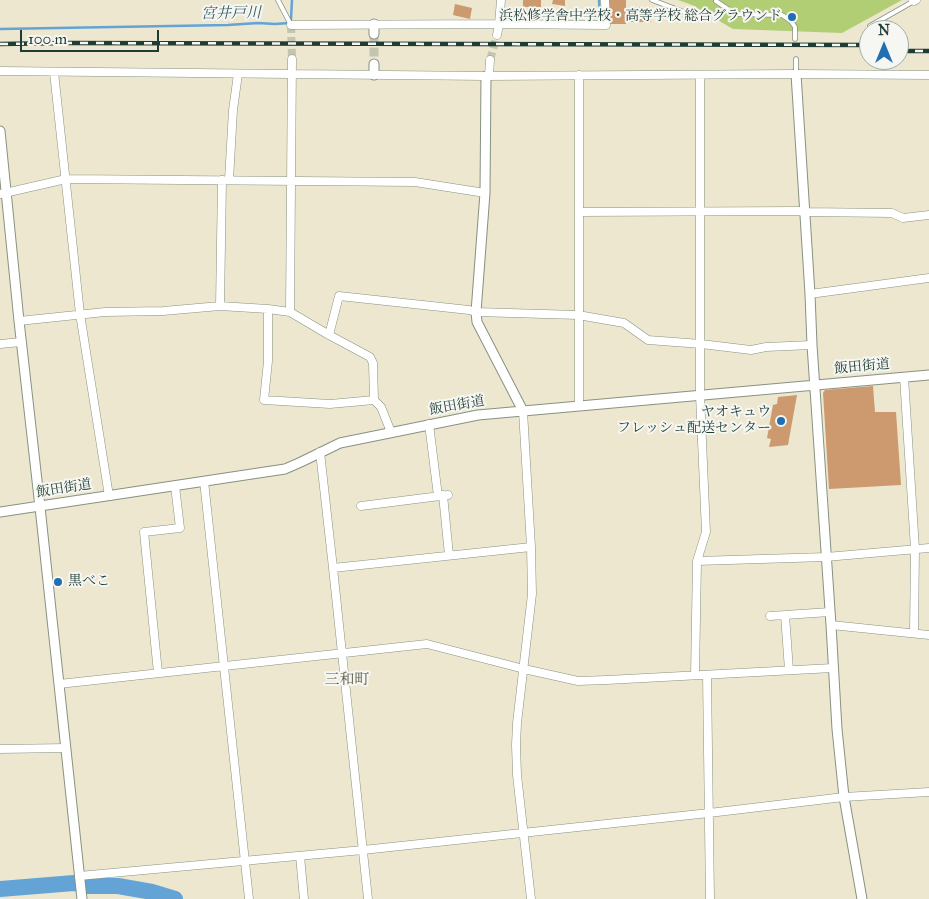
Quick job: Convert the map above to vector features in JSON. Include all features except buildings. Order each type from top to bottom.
[{"type":"street","points":[[497,35],[501,0]]},
{"type":"street","points":[[291,25],[606,25],[606,0]]},
{"type":"street","points":[[374,24],[374,34]]},
{"type":"street","points":[[290,312],[292,59]]},
{"type":"street","points":[[490,60],[487,76],[485,193],[476,312],[478,322],[523,411],[532,594],[516,744],[517,775],[531,899]]},
{"type":"street","points":[[374,64],[374,75]]},
{"type":"street","points":[[0,71],[487,76],[929,75]]},
{"type":"street","points":[[54,72],[80,314],[109,496]]},
{"type":"street","points":[[220,306],[225,180],[238,74]]},
{"type":"street","points":[[796,74],[837,729],[844,797],[862,899]]},
{"type":"street","points":[[579,75],[579,406]]},
{"type":"street","points":[[695,675],[697,561],[706,532],[700,394],[700,75]]},
{"type":"street","points":[[0,131],[3,194],[22,342],[82,899]]},
{"type":"street","points":[[3,194],[66,179],[415,182],[485,193]]},
{"type":"street","points":[[579,212],[799,210],[804,212],[892,213],[903,218],[929,215]]},
{"type":"street","points":[[810,294],[929,278]]},
{"type":"street","points":[[329,335],[339,296],[476,312],[578,315],[624,323],[648,340],[751,350],[766,347],[812,345]]},
{"type":"street","points":[[19,322],[105,312],[163,311],[220,306],[290,312],[370,357],[373,363],[374,400]]},
{"type":"street","points":[[268,309],[268,362],[264,400],[330,404],[374,400],[381,406],[391,432]]},
{"type":"street","points":[[0,344],[22,342]]},
{"type":"street","name":"飯田街道","points":[[0,512],[285,469],[340,442],[478,415],[929,375]]},
{"type":"street","points":[[904,377],[914,549],[914,633]]},
{"type":"street","points":[[429,424],[443,495],[449,556]]},
{"type":"street","points":[[320,452],[368,899]]},
{"type":"street","points":[[204,481],[249,899]]},
{"type":"street","points":[[158,673],[144,532],[180,528],[175,486]]},
{"type":"street","points":[[361,506],[443,495]]},
{"type":"street","points":[[333,568],[531,547]]},
{"type":"street","points":[[697,561],[826,557],[929,548]]},
{"type":"street","points":[[770,616],[830,612]]},
{"type":"street","points":[[785,615],[789,670]]},
{"type":"street","points":[[831,625],[929,635]]},
{"type":"street","points":[[59,684],[427,644],[524,669],[578,680],[833,668]]},
{"type":"street","points":[[707,674],[710,899]]},
{"type":"street","points":[[0,749],[66,748]]},
{"type":"street","points":[[79,876],[363,850],[844,797],[929,792]]},
{"type":"street","points":[[300,856],[304,899]]},
{"type":"lane","points":[[278,0],[291,25]]},
{"type":"lane","points":[[652,0],[684,12]]},
{"type":"lane","points":[[880,20],[914,0]]},
{"type":"lane","points":[[716,1],[735,14],[782,15],[791,21],[795,27],[795,39]]},
{"type":"lane","points":[[796,59],[796,74]]},
{"type":"green space","name":"浜松修学舎中学校・高等学校 総合グラウンド","points":[[678,0],[902,0],[866,20],[859,20],[859,24],[842,33],[733,29],[692,5]]},
{"type":"waterway","name":"宮井戸川","points":[[0,29],[289,23],[292,0]]},
{"type":"waterway","points":[[599,0],[600,19]]},
{"type":"waterway","points":[[0,889],[74,883],[88,886],[118,886],[152,892],[175,899]]},
{"type":"tunnel","points":[[291,25],[292,59]]},
{"type":"tunnel","points":[[374,34],[374,64]]},
{"type":"tunnel","points":[[490,60],[497,35]]},
{"type":"railway","points":[[0,44],[859,45]]},
{"type":"railway","points":[[909,51],[929,51]]},
{"type":"place","name":"浜松修学舎中学校・高等学校 総合グラウンド","points":[[792,17]]},
{"type":"place","name":"ヤオキュウ フレッシュ配送センター","points":[[781,421]]},
{"type":"place","name":"黒べこ","points":[[58,582]]},
{"type":"district","name":"三和町","points":[[347,680]]}]
